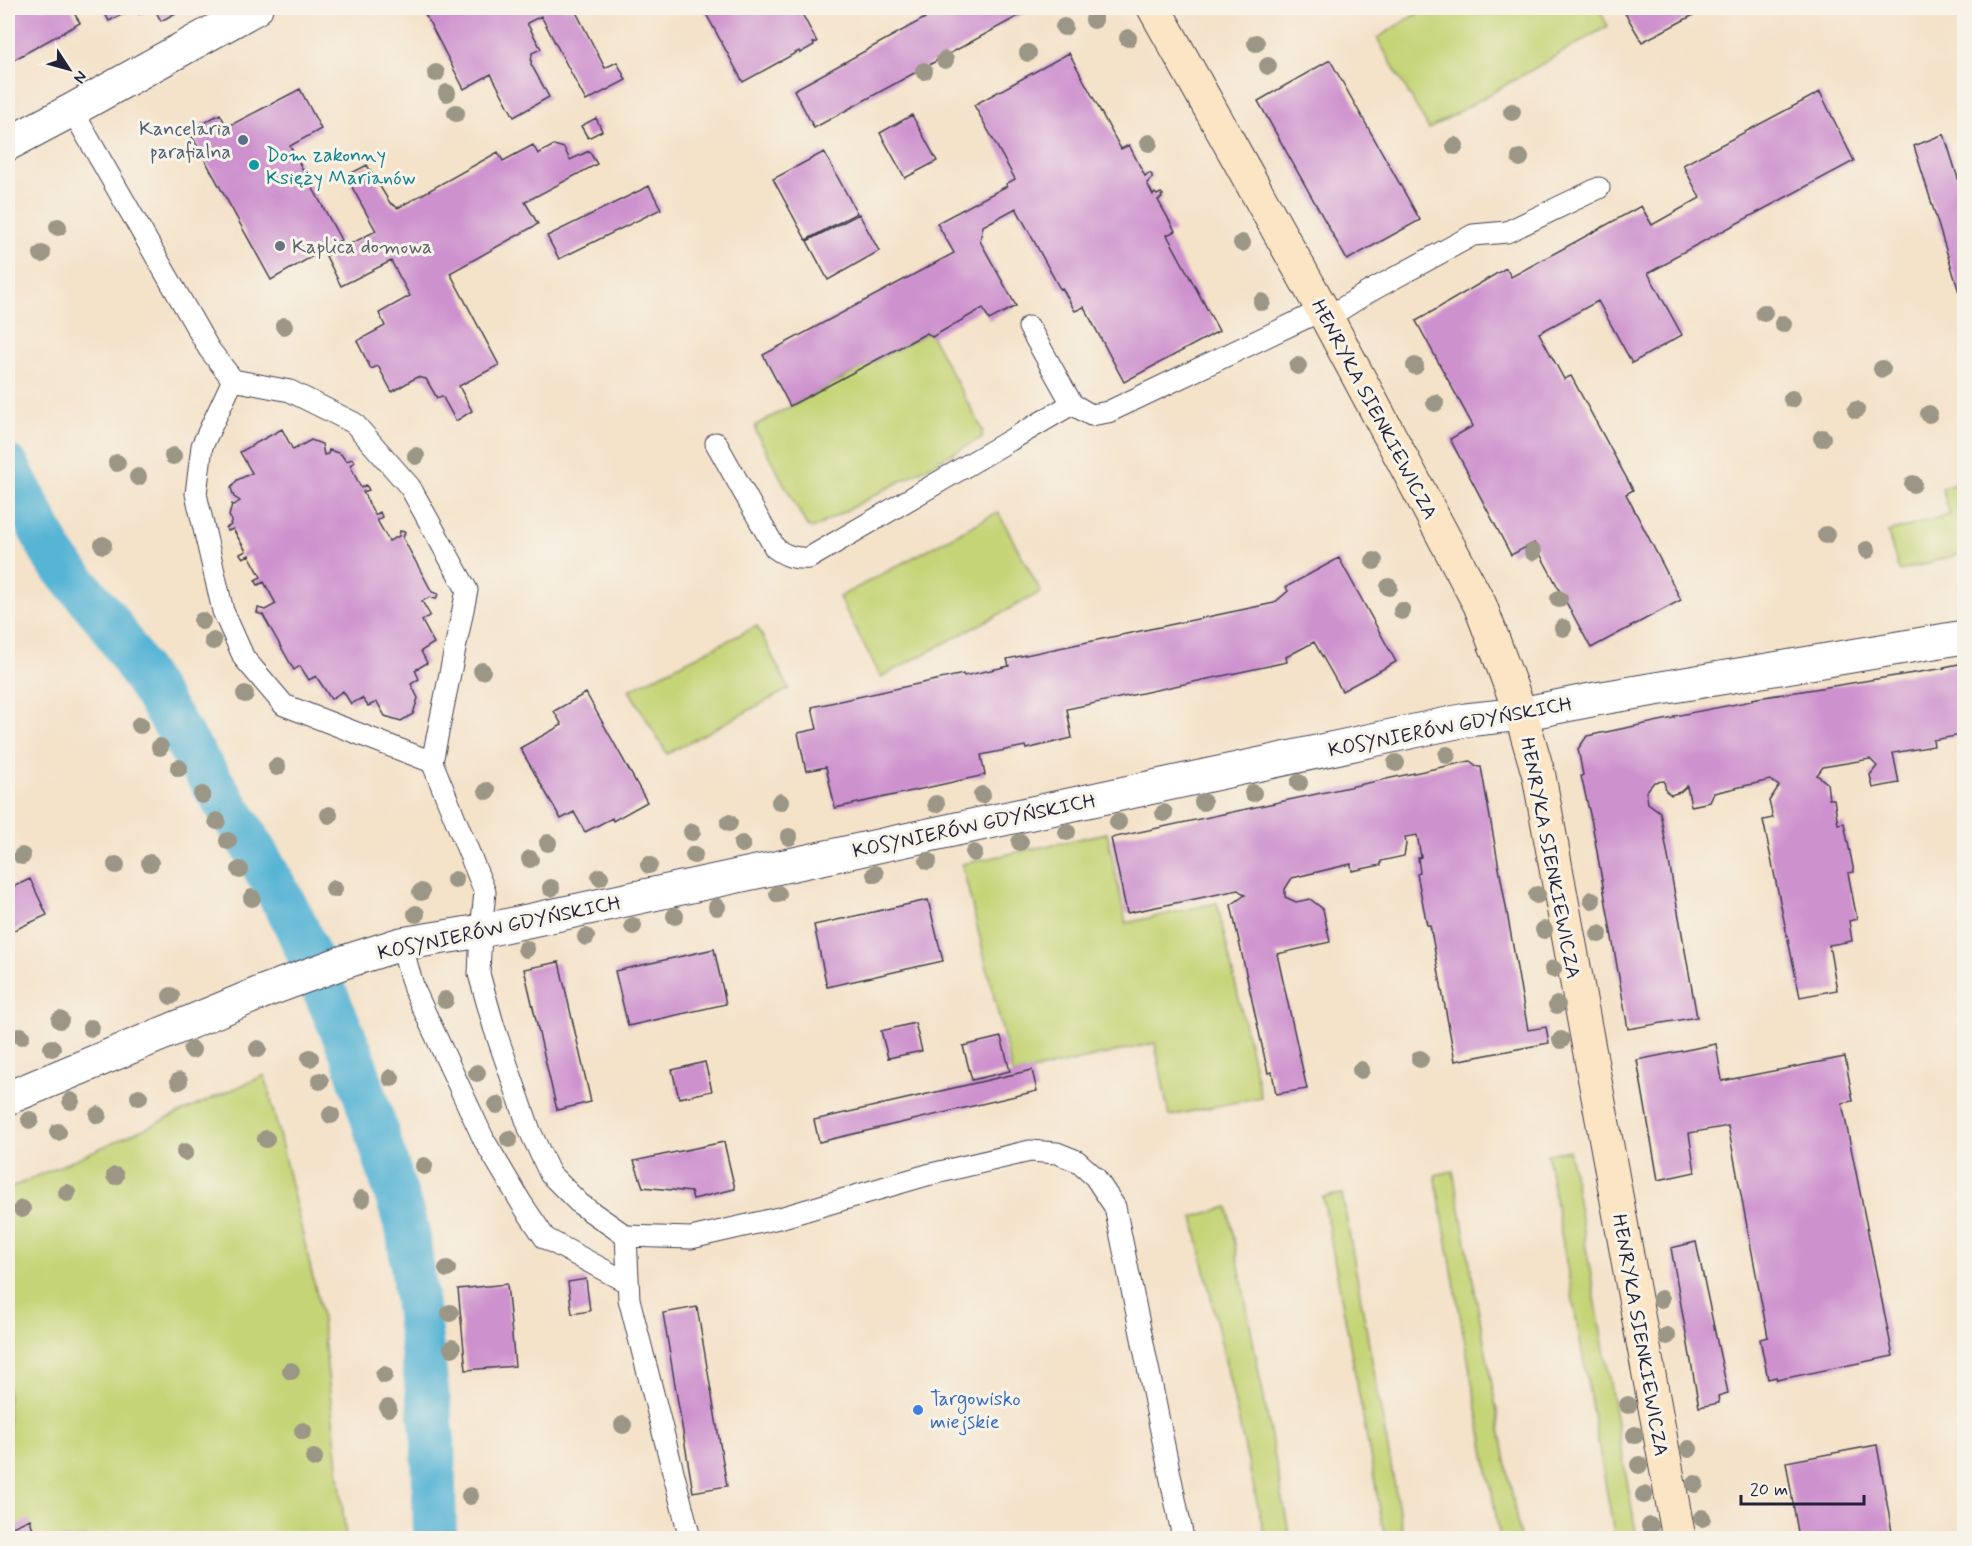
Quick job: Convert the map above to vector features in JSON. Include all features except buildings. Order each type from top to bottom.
[{"type":"street","points":[[8,144],[256,8]]},
{"type":"street","name":"HENRYKA SIENKIEWICZA","points":[[1154,8],[1324,314],[1480,605],[1521,714],[1539,776],[1679,1539]]},
{"type":"street","name":"KOSYNIERÓW GDYŃSKICH","points":[[8,1098],[296,979],[401,944],[481,931],[1466,720],[1521,714],[1589,700],[1965,637]]},
{"type":"lane","points":[[72,110],[209,349],[233,380],[290,391],[354,423],[410,487],[467,590],[432,762],[485,892],[479,974],[494,1027],[530,1131],[550,1174],[580,1204],[626,1236],[691,1238],[783,1217],[927,1175],[1030,1150],[1057,1153],[1077,1161],[1095,1178],[1115,1207],[1183,1539]]},
{"type":"lane","points":[[1029,327],[1072,404],[1090,415],[1108,412],[1324,314],[1473,235],[1507,232],[1599,188]]},
{"type":"lane","points":[[233,380],[202,446],[196,494],[223,611],[244,658],[284,705],[432,762]]},
{"type":"lane","points":[[716,443],[775,548],[796,559],[809,558],[1072,404]]},
{"type":"lane","points":[[401,944],[414,989],[484,1140],[522,1204],[545,1238],[628,1282]]},
{"type":"lane","points":[[626,1236],[629,1299],[690,1539]]},
{"type":"green space","points":[[1422,8],[1598,8],[1608,26],[1429,129],[1377,38],[1423,10]]},
{"type":"green space","points":[[927,333],[932,337],[983,431],[981,433],[983,437],[812,529],[807,526],[756,432],[756,425]]},
{"type":"green space","points":[[1964,482],[1964,553],[1899,571],[1888,532],[1950,515],[1942,488]]},
{"type":"green space","points":[[998,512],[1041,592],[881,677],[839,597]]},
{"type":"green space","points":[[757,626],[789,689],[667,754],[629,690]]},
{"type":"green space","points":[[1107,833],[1126,923],[1217,903],[1261,1097],[1169,1116],[1155,1043],[1013,1075],[962,864]]},
{"type":"green space","points":[[265,1075],[321,1312],[346,1538],[8,1538],[8,1189]]},
{"type":"green space","points":[[1569,1150],[1637,1538],[1615,1538],[1547,1154]]},
{"type":"green space","points":[[1453,1171],[1520,1538],[1500,1538],[1435,1175]]},
{"type":"green space","points":[[1342,1194],[1404,1538],[1385,1538],[1323,1197]]},
{"type":"green space","points":[[1228,1207],[1290,1538],[1265,1538],[1193,1217]]},
{"type":"waterway","points":[[8,467],[55,558],[108,621],[247,837],[293,919],[352,1054],[408,1232],[433,1440],[435,1538]]},
{"type":"place","name":"Kancelaria parafialna","points":[[243,140]]},
{"type":"place","name":"Dom zakonny Księży Marianów","points":[[254,165]]},
{"type":"place","name":"Kaplica domowa","points":[[280,246]]},
{"type":"place","name":"Targowisko miejskie","points":[[918,1410]]}]
